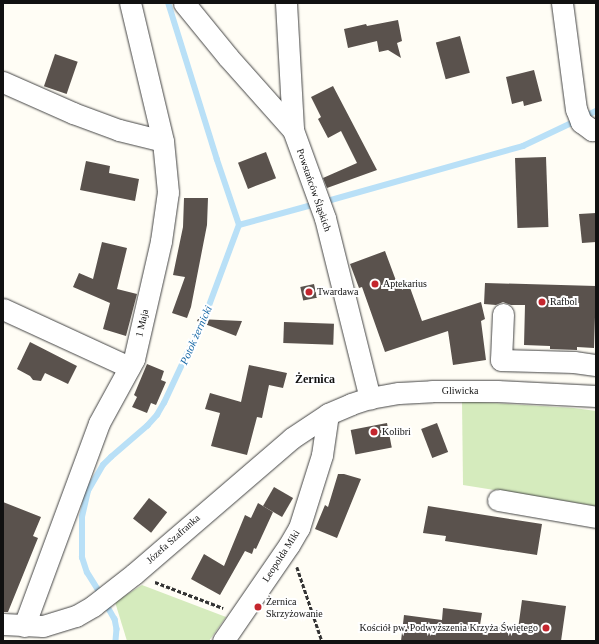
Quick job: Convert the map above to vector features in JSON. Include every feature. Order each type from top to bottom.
[{"type":"street","name":"1 Maja","points":[[10,629],[99,423],[134,359],[161,241],[168,192],[163,141],[130,3]]},
{"type":"street","points":[[184,3],[228,57],[293,130]]},
{"type":"street","name":"Powstańców Śląskich","points":[[286,3],[293,130],[325,218],[370,398]]},
{"type":"street","points":[[562,3],[584,120]]},
{"type":"street","points":[[3,82],[73,113],[119,130],[163,141]]},
{"type":"street","points":[[3,309],[129,367]]},
{"type":"street","points":[[503,314],[501,360],[574,362],[596,365]]},
{"type":"street","name":"Gliwicka","points":[[328,414],[370,398],[400,393],[464,390],[596,396]]},
{"type":"street","name":"Józefa Szafranka","points":[[10,629],[43,626],[59,622],[76,616],[93,606],[134,574],[292,438],[328,414]]},
{"type":"street","name":"Leopolda Miki","points":[[223,641],[290,545],[299,528],[322,455],[328,414]]},
{"type":"street","points":[[498,500],[596,517]]},
{"type":"path","points":[[290,545],[322,641]]},
{"type":"path","points":[[134,574],[241,615]]},
{"type":"green space","points":[[462,401],[574,408],[596,411],[596,506],[463,485]]},
{"type":"green space","points":[[142,585],[226,617],[209,641],[127,641],[115,602]]},
{"type":"building","points":[[398,20],[402,41],[397,43],[401,58],[388,50],[379,52],[377,41],[348,48],[344,29],[366,24],[367,26]]},
{"type":"building","points":[[460,36],[470,73],[446,79],[436,42]]},
{"type":"building","points":[[55,54],[78,62],[67,94],[44,86]]},
{"type":"building","points":[[534,70],[542,101],[524,106],[523,101],[512,104],[506,77]]},
{"type":"building","points":[[333,86],[377,170],[327,188],[323,178],[357,163],[341,131],[328,138],[318,119],[321,117],[311,97]]},
{"type":"building","points":[[266,152],[276,178],[248,189],[238,163]]},
{"type":"building","points":[[546,157],[548,227],[517,228],[515,158]]},
{"type":"building","points":[[86,161],[110,166],[109,173],[139,179],[135,201],[80,190]]},
{"type":"building","points":[[184,198],[208,198],[207,225],[191,307],[187,318],[172,313],[185,277],[173,275],[183,227]]},
{"type":"building","points":[[596,213],[596,242],[582,243],[579,214]]},
{"type":"building","points":[[102,242],[127,248],[117,289],[137,294],[126,336],[103,329],[110,303],[73,287],[79,273],[93,279]]},
{"type":"building","points":[[385,251],[398,286],[408,282],[422,321],[481,302],[485,319],[481,321],[486,360],[453,365],[448,331],[385,352],[362,287],[359,288],[350,264]]},
{"type":"building","points":[[485,283],[596,286],[594,348],[577,347],[577,350],[550,349],[550,346],[524,345],[525,305],[511,305],[503,302],[496,305],[484,304]]},
{"type":"building","points":[[314,284],[317,298],[303,301],[300,287]]},
{"type":"building","points":[[198,319],[242,321],[236,336],[197,321]]},
{"type":"building","points":[[284,322],[334,324],[333,345],[283,343]]},
{"type":"building","points":[[30,342],[77,366],[68,384],[45,373],[41,381],[33,380],[30,376],[17,369]]},
{"type":"building","points":[[147,364],[164,371],[161,380],[166,382],[156,405],[151,403],[147,413],[132,407],[137,397],[134,395]]},
{"type":"building","points":[[249,365],[287,373],[283,388],[269,385],[262,418],[257,417],[247,455],[211,446],[220,413],[205,409],[210,393],[241,402]]},
{"type":"building","points":[[387,423],[392,448],[355,455],[351,430]]},
{"type":"building","points":[[437,423],[448,452],[432,458],[421,429]]},
{"type":"building","points":[[338,474],[344,474],[361,479],[337,538],[315,529],[325,505],[328,507]]},
{"type":"building","points":[[274,487],[293,498],[282,517],[263,506]]},
{"type":"building","points":[[149,498],[167,512],[151,533],[133,518]]},
{"type":"building","points":[[3,502],[41,517],[33,536],[38,538],[8,612],[3,612]]},
{"type":"building","points":[[258,503],[273,512],[256,549],[254,548],[252,554],[245,551],[220,595],[191,579],[204,554],[224,566],[245,515],[251,518]]},
{"type":"building","points":[[428,506],[542,524],[537,555],[445,541],[446,536],[423,533]]},
{"type":"building","points":[[522,600],[566,606],[561,641],[401,641],[404,615],[442,620],[443,608],[482,613],[480,625],[518,629]]},
{"type":"waterway","name":"Potok żernicki","points":[[101,595],[87,573],[82,558],[82,517],[88,491],[103,465],[147,426],[157,415],[164,403],[207,311],[239,225],[168,3]]},
{"type":"waterway","points":[[584,117],[596,111]]},
{"type":"waterway","points":[[324,202],[523,146],[576,121]]},
{"type":"waterway","points":[[239,225],[316,204]]},
{"type":"waterway","name":"Potok żernicki","points":[[105,602],[115,619],[117,629],[116,641]]},
{"type":"place","name":"Aptekarius","points":[[375,284]]},
{"type":"place","name":"Twardawa","points":[[309,292]]},
{"type":"place","name":"Rafbol","points":[[542,302]]},
{"type":"place","name":"Kolibri","points":[[374,432]]},
{"type":"place","name":"Żernica Skrzyżowanie","points":[[258,607]]},
{"type":"place","name":"Kościół pw. Podwyższenia Krzyża Świętego","points":[[546,628]]},
{"type":"district","name":"Żernica","points":[[315,380]]}]
